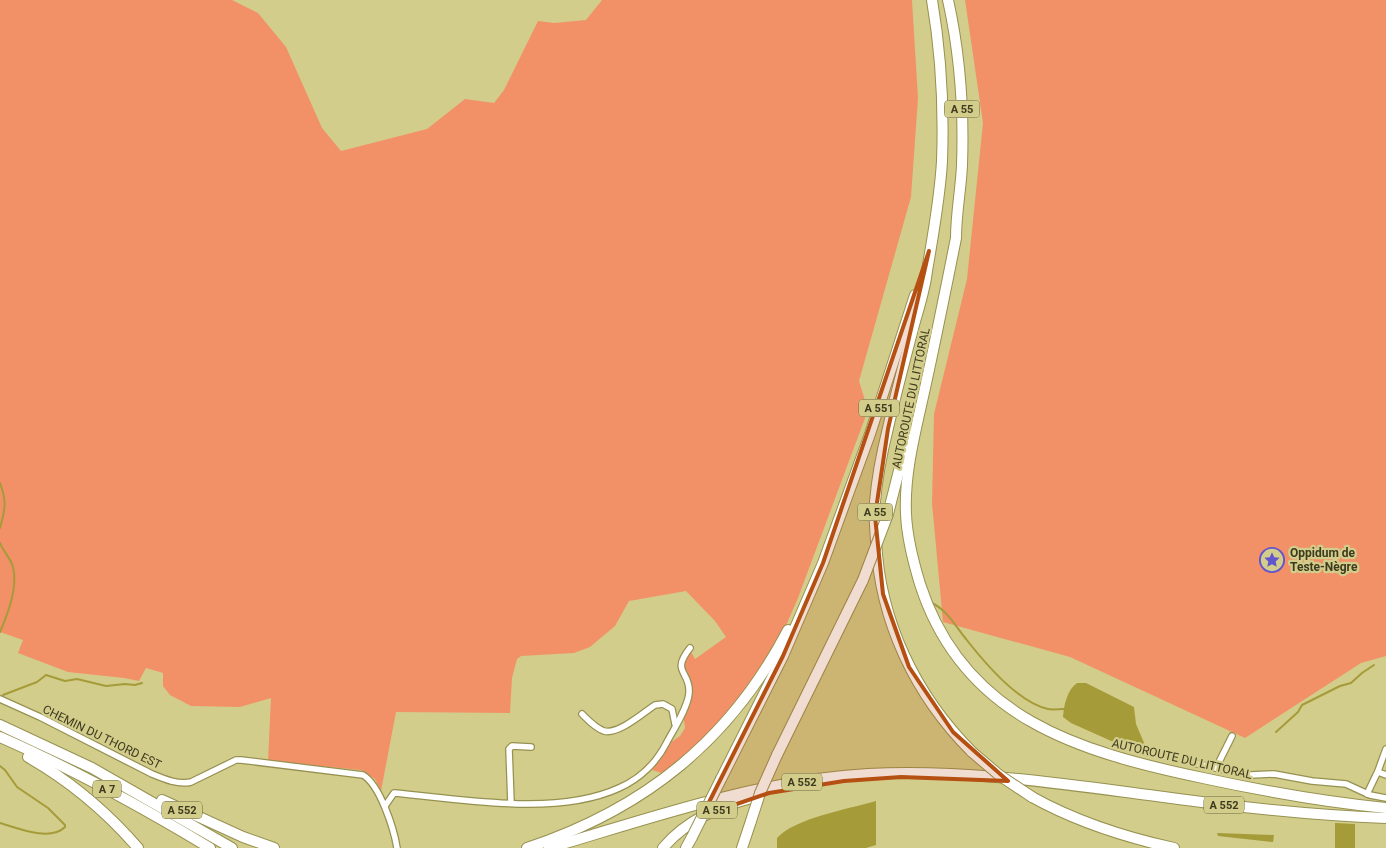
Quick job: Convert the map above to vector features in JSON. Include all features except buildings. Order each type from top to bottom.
[{"type":"highway","name":"AUTOROUTE DU LITTORAL","points":[[932,0],[939,41],[942,104],[941,170],[922,293],[888,429],[875,503],[877,560],[887,611],[899,646],[919,686],[946,724],[972,752],[999,775],[1032,798],[1091,825],[1174,848]]},
{"type":"highway","name":"AUTOROUTE DU LITTORAL","points":[[948,0],[959,60],[962,107],[962,166],[956,238],[912,444],[906,484],[909,545],[925,600],[937,626],[960,660],[985,689],[1010,709],[1051,733],[1099,752],[1152,768],[1345,804],[1386,808]]},
{"type":"highway","name":"A 551","points":[[742,848],[760,793],[862,580],[888,514],[932,326],[950,238],[956,220]]},
{"type":"highway","name":"A 551","points":[[686,848],[783,656],[823,563],[870,434],[929,251]]},
{"type":"highway","points":[[527,848],[561,837],[599,820],[634,800],[668,776],[707,741],[745,700],[781,644],[823,563]]},
{"type":"highway","name":"A 7","points":[[0,725],[92,768],[232,848]]},
{"type":"highway","name":"A 7","points":[[0,738],[114,793],[210,848]]},
{"type":"highway","points":[[0,743],[37,762],[84,793],[138,848]]},
{"type":"highway","name":"A 552","points":[[92,768],[219,827],[274,848]]},
{"type":"highway","name":"A 552","points":[[549,848],[695,805],[747,792],[813,780],[867,774],[982,775],[1282,812],[1386,818]]},
{"type":"highway","name":"A 551","points":[[663,848],[679,831],[713,811],[743,800],[815,784],[902,778],[1062,784]]},
{"type":"street","points":[[384,806],[394,793],[510,803],[548,803],[574,800],[608,793],[621,788],[652,765],[663,750],[689,693],[681,661],[690,648]]},
{"type":"street","name":"CHEMIN DU THORD EST","points":[[0,700],[40,717],[165,779],[188,783],[236,760],[363,775],[369,779],[384,806],[395,833],[397,848]]},
{"type":"street","points":[[582,714],[602,731],[614,731],[656,705],[663,704],[672,709],[675,725]]},
{"type":"street","points":[[1216,768],[1232,736]]},
{"type":"street","points":[[510,803],[509,749],[512,746],[531,747]]},
{"type":"street","points":[[1367,794],[1386,750]]},
{"type":"street","points":[[1194,763],[1250,775],[1274,774],[1312,781],[1346,784],[1367,794],[1386,798]]},
{"type":"street","points":[[1378,772],[1386,775]]},
{"type":"highlighted area","points":[[929,251],[888,429],[875,516],[883,594],[909,667],[953,732],[1008,781],[901,777],[844,781],[769,793],[702,816],[783,656],[823,563]]},
{"type":"shaded area","points":[[0,0],[232,0],[258,13],[286,47],[322,128],[341,151],[427,129],[465,99],[494,103],[504,90],[538,21],[554,23],[586,20],[602,0],[912,0],[918,98],[911,197],[859,381],[868,410],[798,598],[781,637],[739,698],[700,742],[665,774],[652,770],[670,743],[680,736],[685,728],[683,714],[689,699],[683,670],[685,657],[691,652],[695,659],[726,637],[715,621],[686,591],[629,601],[615,626],[590,647],[574,653],[521,656],[517,659],[512,678],[510,713],[396,712],[381,791],[375,779],[361,770],[268,761],[271,698],[240,707],[191,706],[170,695],[163,686],[163,673],[146,668],[139,681],[68,672],[18,653],[23,640],[0,632]]},
{"type":"shaded area","points":[[965,0],[1386,0],[1386,656],[1361,663],[1245,738],[1070,657],[943,622],[932,503],[934,414],[967,279],[983,123]]},
{"type":"shaded area","points":[[1077,683],[1086,683],[1134,707],[1136,724],[1145,745],[1143,751],[1138,753],[1071,723],[1063,717],[1068,694]]},
{"type":"shaded area","points":[[876,801],[876,845],[866,848],[777,848],[777,838],[796,825],[823,815]]},
{"type":"shaded area","points":[[1335,823],[1355,824],[1355,848],[1335,848]]},
{"type":"shaded area","points":[[1217,833],[1274,835],[1273,842],[1218,836]]},
{"type":"waterway","points":[[0,483],[4,495],[3,516],[0,528]]},
{"type":"waterway","points":[[0,543],[12,564],[14,575],[13,592],[0,632]]},
{"type":"waterway","points":[[932,603],[947,614],[982,659],[1025,699],[1050,709],[1064,709]]},
{"type":"waterway","points":[[1276,732],[1298,712],[1302,705],[1340,686],[1351,683],[1374,665]]},
{"type":"waterway","points":[[3,695],[37,682],[46,675],[65,681],[77,679],[106,686],[142,683]]},
{"type":"waterway","points":[[0,766],[17,787],[48,808],[65,827],[59,831],[42,834],[0,823]]},
{"type":"place","name":"Oppidum de Teste-Nègre","points":[[1272,560]]}]
